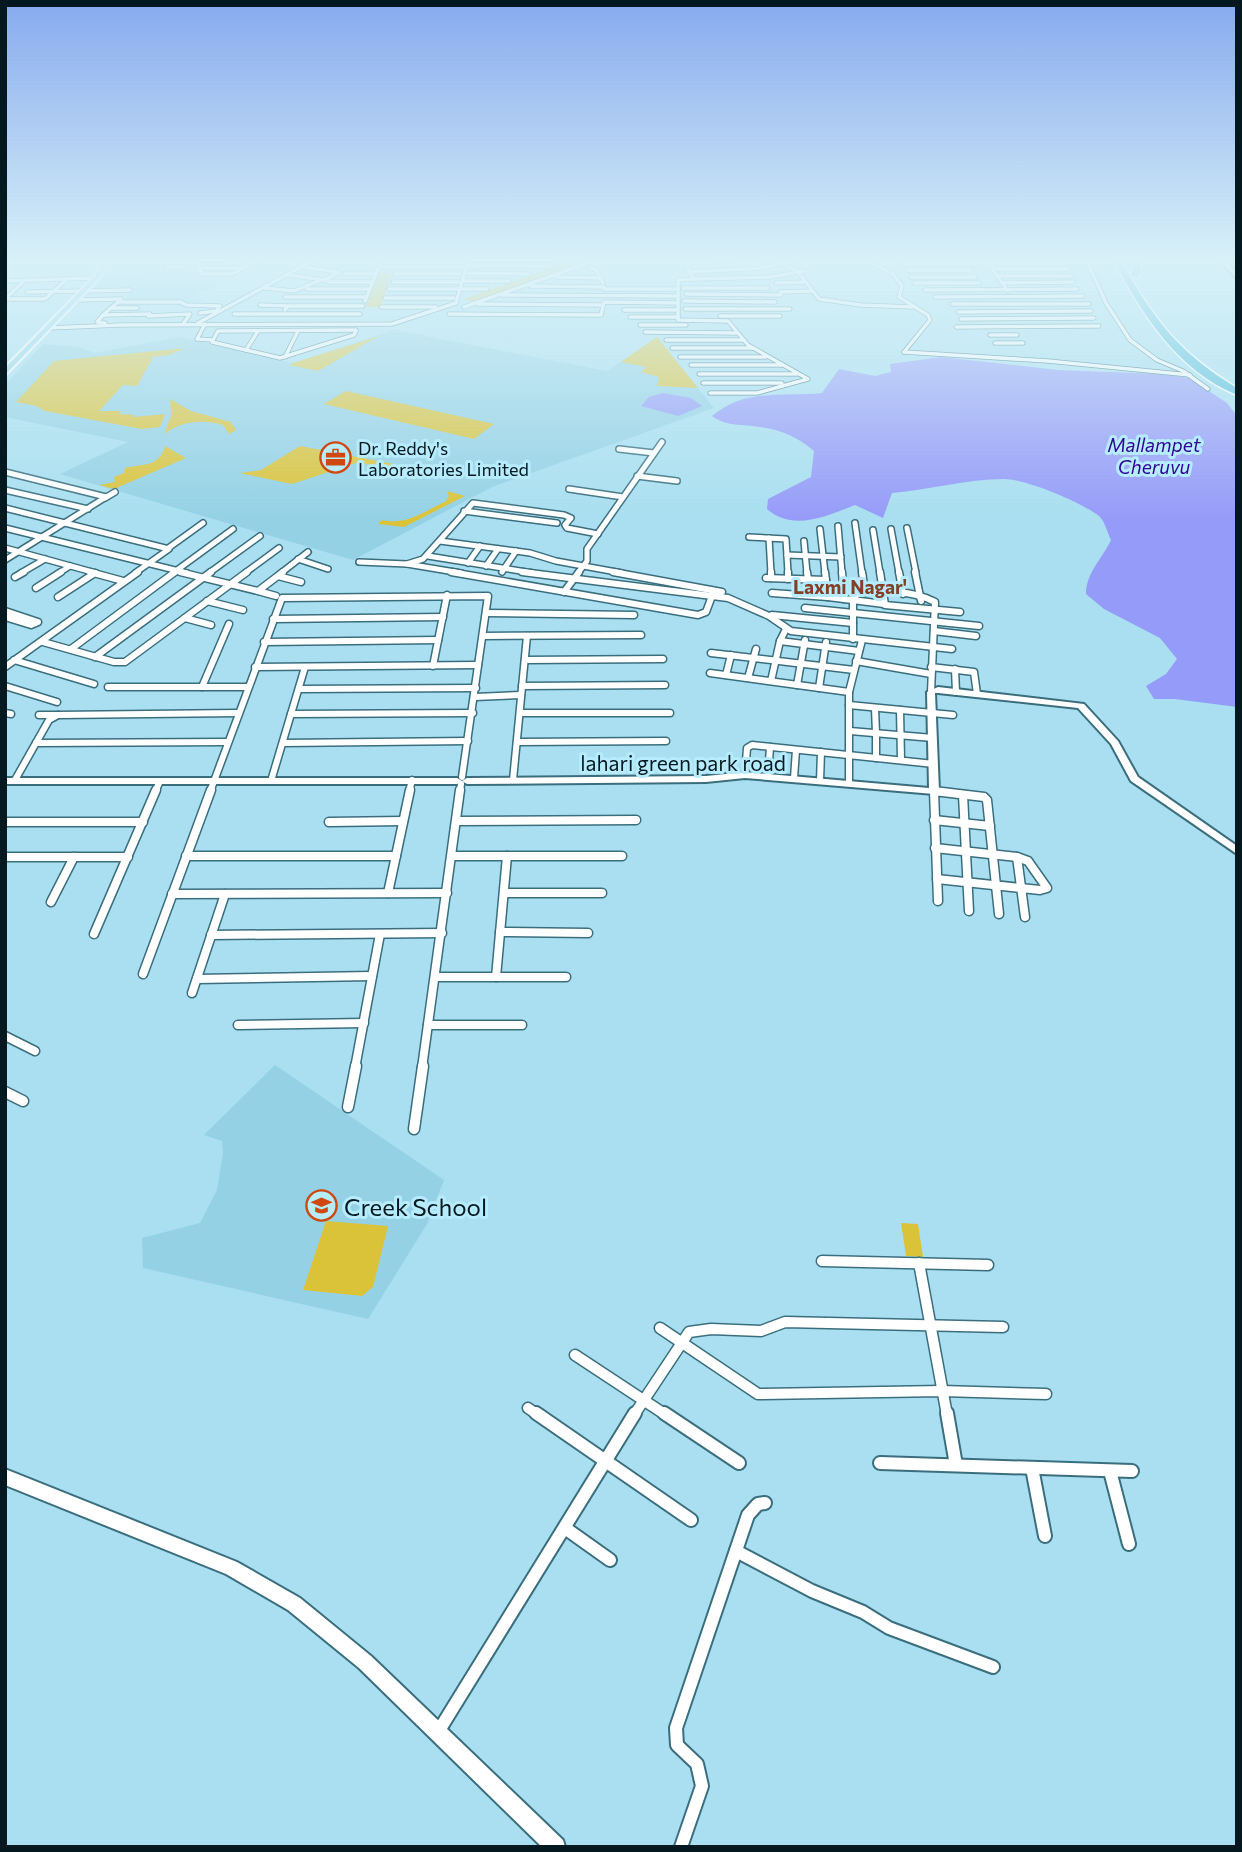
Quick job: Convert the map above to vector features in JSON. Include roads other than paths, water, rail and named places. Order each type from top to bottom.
[{"type":"highway","points":[[1175,347],[1188,359],[1236,388]]},
{"type":"highway","points":[[1187,347],[1236,388]]},
{"type":"main road","points":[[5,371],[28,347]]},
{"type":"street","points":[[235,347],[280,358],[315,347]]},
{"type":"street","points":[[285,357],[290,347]]},
{"type":"street","points":[[908,347],[904,352],[1048,361],[1190,375]]},
{"type":"street","points":[[1140,347],[1163,364],[1190,375],[1208,388]]},
{"type":"street","points":[[672,348],[753,348],[808,379],[757,393],[710,393]]},
{"type":"street","points":[[680,357],[769,357]]},
{"type":"street","points":[[691,365],[785,365]]},
{"type":"street","points":[[699,374],[800,374]]},
{"type":"street","points":[[703,383],[792,383]]},
{"type":"street","points":[[564,592],[587,559],[585,551],[662,442]]},
{"type":"street","points":[[620,449],[654,453]]},
{"type":"street","points":[[5,472],[105,498]]},
{"type":"street","points":[[637,476],[677,481]]},
{"type":"street","points":[[569,489],[622,497]]},
{"type":"street","points":[[5,490],[88,509]]},
{"type":"street","points":[[5,560],[115,492]]},
{"type":"street","points":[[407,564],[428,556],[464,511],[475,503],[565,515],[570,518],[565,525],[567,528],[598,534]]},
{"type":"street","points":[[5,508],[167,549]]},
{"type":"street","points":[[464,511],[557,523]]},
{"type":"street","points":[[5,667],[43,642],[203,523]]},
{"type":"street","points":[[855,523],[865,592]]},
{"type":"street","points":[[838,526],[844,599]]},
{"type":"street","points":[[5,528],[276,596]]},
{"type":"street","points":[[820,528],[828,597]]},
{"type":"street","points":[[907,528],[922,608]]},
{"type":"street","points":[[71,649],[233,529]]},
{"type":"street","points":[[891,529],[903,594]]},
{"type":"street","points":[[873,530],[884,604]]},
{"type":"street","points":[[95,657],[260,536]]},
{"type":"street","points":[[749,537],[786,540],[788,579]]},
{"type":"street","points":[[769,538],[769,578],[825,580]]},
{"type":"street","points":[[359,562],[407,564],[486,580],[497,578],[698,615],[706,612],[716,597],[723,593],[516,551],[440,541]]},
{"type":"street","points":[[804,541],[808,579]]},
{"type":"street","points":[[450,560],[462,544]]},
{"type":"street","points":[[468,562],[480,546]]},
{"type":"street","points":[[5,548],[123,581]]},
{"type":"street","points":[[43,642],[114,662],[125,662],[279,548]]},
{"type":"street","points":[[486,566],[498,549]]},
{"type":"street","points":[[497,578],[516,551]]},
{"type":"street","points":[[258,591],[308,552]]},
{"type":"street","points":[[787,555],[841,556]]},
{"type":"street","points":[[428,556],[573,580],[644,586],[716,597],[741,603],[786,629],[952,649]]},
{"type":"street","points":[[15,577],[46,559]]},
{"type":"street","points":[[298,559],[328,569]]},
{"type":"street","points":[[36,588],[70,566]]},
{"type":"street","points":[[58,597],[95,573]]},
{"type":"street","points":[[527,584],[536,574]]},
{"type":"street","points":[[278,576],[300,582]]},
{"type":"street","points":[[143,974],[279,600],[289,596],[447,595],[488,592],[414,1129]]},
{"type":"street","points":[[853,639],[853,600],[857,594],[865,592],[920,595],[935,601],[931,692],[938,901]]},
{"type":"street","points":[[772,593],[960,612]]},
{"type":"street","points":[[433,666],[447,595]]},
{"type":"street","points":[[207,601],[243,610]]},
{"type":"street","points":[[804,608],[979,626]]},
{"type":"street","points":[[5,611],[38,622],[31,625],[5,617]]},
{"type":"street","points":[[486,613],[634,615]]},
{"type":"street","points":[[772,615],[853,623]]},
{"type":"street","points":[[273,619],[443,617]]},
{"type":"street","points":[[185,618],[211,625]]},
{"type":"street","points":[[202,687],[229,624]]},
{"type":"street","points":[[771,681],[780,641],[786,629]]},
{"type":"street","points":[[934,631],[976,636]]},
{"type":"street","points":[[797,685],[807,633]]},
{"type":"street","points":[[483,636],[641,635]]},
{"type":"street","points":[[513,780],[527,636]]},
{"type":"street","points":[[819,688],[827,636]]},
{"type":"street","points":[[264,642],[438,640]]},
{"type":"street","points":[[849,783],[849,692],[863,640]]},
{"type":"street","points":[[780,641],[859,651]]},
{"type":"street","points":[[748,678],[756,649]]},
{"type":"street","points":[[711,653],[854,670]]},
{"type":"street","points":[[726,676],[732,655]]},
{"type":"street","points":[[525,660],[663,659]]},
{"type":"street","points":[[14,660],[94,684]]},
{"type":"street","points":[[856,661],[931,671],[955,669],[975,674],[977,694]]},
{"type":"street","points":[[255,667],[478,665]]},
{"type":"street","points":[[271,781],[305,667]]},
{"type":"street","points":[[955,669],[956,692]]},
{"type":"street","points":[[710,673],[849,692]]},
{"type":"street","points":[[522,686],[665,685]]},
{"type":"street","points":[[5,686],[57,702]]},
{"type":"street","points":[[108,687],[248,687]]},
{"type":"street","points":[[299,689],[476,688]]},
{"type":"street","points":[[931,692],[977,694],[1084,707],[1115,743],[1134,779],[1174,810],[1208,828],[1237,851]]},
{"type":"street","points":[[475,696],[521,695]]},
{"type":"street","points":[[849,705],[953,715]]},
{"type":"street","points":[[875,708],[876,758]]},
{"type":"street","points":[[900,710],[901,760]]},
{"type":"street","points":[[38,715],[238,713]]},
{"type":"street","points":[[291,713],[473,713]]},
{"type":"street","points":[[520,713],[670,713]]},
{"type":"street","points":[[10,780],[49,720],[58,715]]},
{"type":"street","points":[[850,731],[933,738]]},
{"type":"street","points":[[283,743],[468,741]]},
{"type":"street","points":[[517,742],[666,741]]},
{"type":"street","points":[[36,743],[228,743]]},
{"type":"street","points":[[745,775],[748,746],[934,764]]},
{"type":"street","points":[[768,776],[771,747]]},
{"type":"street","points":[[794,778],[796,750]]},
{"type":"street","points":[[820,780],[821,752]]},
{"type":"street","name":"lahari green park road","points":[[10,780],[462,781],[706,779],[745,775],[934,791]]},
{"type":"street","points":[[388,893],[412,780]]},
{"type":"street","points":[[94,934],[160,781]]},
{"type":"street","points":[[934,791],[986,798],[999,914]]},
{"type":"street","points":[[963,794],[969,911]]},
{"type":"street","points":[[457,821],[636,820]]},
{"type":"street","points":[[934,820],[990,826]]},
{"type":"street","points":[[329,822],[403,821]]},
{"type":"street","points":[[5,822],[143,822]]},
{"type":"street","points":[[935,848],[1017,857],[1028,862],[1047,888],[1040,890],[937,879]]},
{"type":"street","points":[[186,856],[396,856]]},
{"type":"street","points":[[452,856],[622,856]]},
{"type":"street","points":[[496,977],[507,856]]},
{"type":"street","points":[[5,857],[128,857]]},
{"type":"street","points":[[51,902],[74,857]]},
{"type":"street","points":[[1017,857],[1025,917]]},
{"type":"street","points":[[172,894],[447,893]]},
{"type":"street","points":[[504,893],[603,893]]},
{"type":"street","points":[[192,993],[225,894]]},
{"type":"street","points":[[500,932],[588,933]]},
{"type":"street","points":[[211,935],[442,933]]},
{"type":"street","points":[[348,1107],[380,934]]},
{"type":"street","points":[[197,979],[372,976]]},
{"type":"street","points":[[435,977],[566,977]]},
{"type":"street","points":[[238,1025],[363,1023]]},
{"type":"street","points":[[428,1025],[522,1025]]},
{"type":"street","points":[[5,1036],[35,1051]]},
{"type":"street","points":[[5,1091],[23,1101]]},
{"type":"street","points":[[822,1261],[988,1265]]},
{"type":"street","points":[[919,1263],[956,1465]]},
{"type":"street","points":[[438,1731],[643,1400],[689,1332],[697,1329],[761,1331],[785,1322],[1003,1327]]},
{"type":"street","points":[[660,1328],[755,1394],[943,1391],[1046,1394]]},
{"type":"street","points":[[575,1355],[739,1463]]},
{"type":"street","points":[[528,1408],[691,1520]]},
{"type":"street","points":[[880,1463],[1132,1471]]},
{"type":"street","points":[[1032,1468],[1045,1536]]},
{"type":"street","points":[[1110,1471],[1129,1544]]},
{"type":"street","points":[[5,1477],[232,1568],[269,1588],[328,1631],[438,1731],[556,1847]]},
{"type":"street","points":[[681,1847],[702,1786],[697,1765],[677,1745],[676,1728],[748,1515],[758,1504],[765,1503]]},
{"type":"street","points":[[565,1528],[610,1560]]},
{"type":"street","points":[[736,1551],[812,1591],[863,1612],[889,1628],[993,1667]]},
{"type":"water","name":"Mallampet Cheruvu","points":[[941,357],[1058,370],[1161,374],[1189,378],[1227,403],[1237,416],[1237,707],[1154,699],[1146,686],[1166,674],[1177,659],[1160,638],[1104,609],[1086,594],[1092,573],[1111,540],[1101,518],[1091,510],[1039,487],[1004,479],[892,493],[883,518],[855,505],[810,520],[788,520],[767,509],[768,499],[811,477],[814,451],[782,432],[729,424],[712,416],[725,407],[751,397],[822,393],[839,369],[875,376],[891,372],[890,364]]},
{"type":"water","points":[[663,393],[691,398],[702,406],[678,416],[641,406],[649,397]]},
{"type":"place","name":"Dr. Reddy's Laboratories Limited","points":[[335,458]]},
{"type":"place","name":"Creek School","points":[[321,1206]]},
{"type":"district","name":"Laxmi Nagar'","points":[[850,586]]}]
